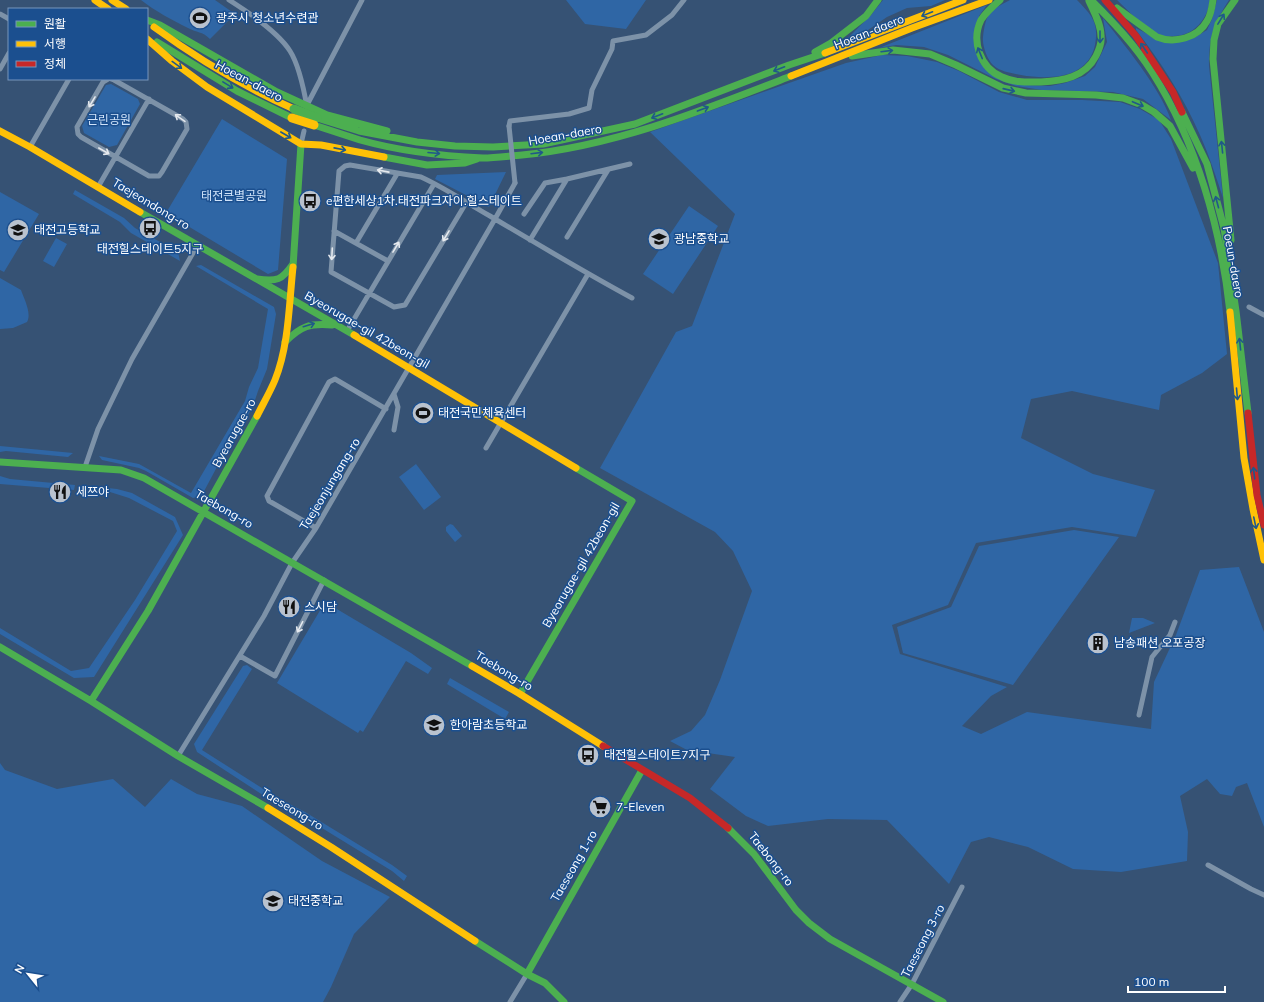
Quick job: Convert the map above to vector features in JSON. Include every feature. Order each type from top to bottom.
[{"type":"main road","points":[[94,0],[106,8]]},
{"type":"main road","points":[[112,0],[124,8]]},
{"type":"main road","points":[[799,62],[831,43],[866,16],[878,0]]},
{"type":"main road","name":"Hoean-daero","points":[[316,122],[417,142],[455,146],[493,147],[543,144],[635,124],[963,0]]},
{"type":"main road","name":"Hoean-daero","points":[[316,122],[361,140],[419,152],[484,158],[548,152],[625,135],[729,100],[912,28],[989,0]]},
{"type":"main road","points":[[1000,0],[989,8],[982,19],[978,33],[977,44],[985,64],[996,74],[1007,79],[1026,82],[1043,82],[1060,81],[1078,75],[1093,62],[1100,48],[1101,33],[1090,0]]},
{"type":"main road","name":"Poeun-daero","points":[[1090,0],[1130,42],[1151,70],[1183,130],[1204,190],[1219,241],[1227,287],[1247,479],[1264,560]]},
{"type":"main road","points":[[1106,0],[1136,23],[1160,38],[1177,40],[1191,36],[1204,27],[1211,14],[1213,0]]},
{"type":"main road","name":"Poeun-daero","points":[[1106,0],[1136,36],[1173,92],[1207,164],[1224,228],[1236,311],[1257,495],[1264,525]]},
{"type":"main road","points":[[1232,284],[1230,221],[1212,59],[1214,40],[1218,24],[1235,0]]},
{"type":"main road","points":[[148,21],[160,25],[276,92],[307,108],[400,135],[460,141],[493,147]]},
{"type":"main road","name":"Hoean-daero","points":[[148,22],[179,45],[224,74],[270,98],[293,113]]},
{"type":"main road","name":"Hoean-daero","points":[[148,37],[237,91],[293,113]]},
{"type":"main road","points":[[148,40],[172,61],[207,86],[301,144],[321,145],[427,165],[465,163],[484,158]]},
{"type":"main road","points":[[835,59],[893,50],[930,54],[1003,88],[1026,93],[1096,95],[1123,98],[1142,105],[1154,112],[1170,126],[1204,190]]},
{"type":"main road","points":[[293,113],[316,122]]},
{"type":"main road","name":"Taejeondong-ro","points":[[0,131],[289,298]]},
{"type":"main road","name":"Byeorugae-ro","points":[[91,701],[148,611],[203,511],[247,437],[263,406],[279,367],[285,342],[294,262],[301,144]]},
{"type":"main road","points":[[251,277],[269,281],[278,280],[285,276],[294,262]]},
{"type":"main road","name":"Byeorugae-gil 42beon-gil","points":[[289,298],[632,501],[520,694]]},
{"type":"main road","points":[[285,342],[299,329],[311,323],[338,326]]},
{"type":"main road","name":"Taebong-ro","points":[[0,462],[121,470],[135,474],[324,580],[520,694],[690,798],[729,828],[754,854],[796,910],[820,932],[943,1002]]},
{"type":"main road","name":"Taeseong-ro","points":[[0,647],[91,701],[178,756],[259,802],[331,847],[481,945],[527,974],[545,983],[564,1002]]},
{"type":"main road","name":"Taeseong 1-ro","points":[[527,974],[642,770]]},
{"type":"street","points":[[228,0],[250,14],[283,41],[296,62],[307,108]]},
{"type":"street","points":[[307,108],[362,0]]},
{"type":"street","name":"Taejeonjungang-ro","points":[[178,756],[264,616],[292,563],[316,528],[515,182],[509,126],[510,121],[554,116],[589,108],[592,90],[612,49],[613,41],[646,35],[672,15],[684,0]]},
{"type":"street","points":[[0,69],[8,55]]},
{"type":"street","points":[[30,147],[68,80]]},
{"type":"street","points":[[108,80],[103,82],[77,127],[77,130],[81,137],[115,157],[149,176],[159,176],[187,126],[183,119],[114,80]]},
{"type":"street","points":[[98,187],[149,99]]},
{"type":"street","points":[[301,144],[304,131]]},
{"type":"street","points":[[524,214],[545,183],[630,164]]},
{"type":"street","points":[[466,202],[405,305],[394,307],[331,272],[339,171],[344,166],[350,165],[421,177],[466,202],[588,274],[632,298]]},
{"type":"street","points":[[567,237],[608,170]]},
{"type":"street","points":[[356,243],[397,174]]},
{"type":"street","points":[[530,240],[567,179]]},
{"type":"street","points":[[347,331],[434,184]]},
{"type":"street","points":[[334,231],[388,261]]},
{"type":"street","points":[[85,467],[98,429],[132,359],[197,246]]},
{"type":"street","points":[[486,448],[588,274]]},
{"type":"street","points":[[1249,307],[1264,315]]},
{"type":"street","points":[[316,528],[269,501],[266,496],[328,382],[335,379],[386,408]]},
{"type":"street","points":[[394,394],[398,407],[394,430]]},
{"type":"street","points":[[240,656],[275,676],[324,580]]},
{"type":"street","points":[[1139,715],[1152,657],[1170,635],[1175,622]]},
{"type":"street","points":[[1208,865],[1264,895]]},
{"type":"street","name":"Taeseong 3-ro","points":[[900,1002],[912,984],[962,887]]},
{"type":"street","points":[[510,1002],[527,974]]},
{"type":"green space","name":"광주시 청소년수련관","points":[[141,0],[215,0],[235,14],[210,39],[164,15]]},
{"type":"green space","points":[[566,0],[646,0],[626,29],[585,24]]},
{"type":"green space","points":[[883,0],[945,0],[931,6],[907,8],[887,17],[868,30],[847,39],[871,15]]},
{"type":"green space","points":[[1010,0],[1077,0],[1090,15],[1096,31],[1095,45],[1091,56],[1084,65],[1076,71],[1066,75],[1055,77],[1032,77],[1003,71],[993,65],[987,56],[983,44],[987,18],[993,10]]},
{"type":"green space","points":[[1117,0],[1210,0],[1209,7],[1203,20],[1193,30],[1180,36],[1161,36],[1137,19]]},
{"type":"green space","points":[[1217,0],[1229,0],[1219,17],[1213,32],[1209,56],[1223,198],[1206,150],[1187,107],[1163,68],[1136,30],[1136,28],[1159,40],[1194,38],[1207,30],[1212,19]]},
{"type":"green space","points":[[987,5],[979,16],[980,63],[1024,85],[1050,86],[1065,83],[1085,76],[1095,67],[1107,42],[1103,18],[1150,80],[1166,107],[1171,120],[1143,99],[1113,92],[1042,90],[1016,86],[996,79],[948,55],[924,47],[896,45],[879,48]]},
{"type":"green space","points":[[882,55],[907,56],[937,62],[959,71],[999,92],[1027,100],[1120,102],[1140,109],[1159,120],[1171,139],[1218,263],[1227,354],[1202,373],[1161,395],[1159,410],[1072,391],[1031,399],[1021,438],[1093,474],[1155,490],[1136,537],[1072,527],[976,543],[948,605],[892,625],[900,654],[1007,687],[991,696],[962,726],[981,734],[1027,712],[1151,729],[1154,682],[1176,635],[1200,570],[1239,567],[1264,632],[1264,827],[1247,783],[1236,787],[1232,796],[1220,794],[1207,779],[1180,796],[1188,832],[1187,861],[1121,872],[1073,869],[1028,847],[989,837],[971,842],[949,884],[887,820],[828,819],[768,826],[746,816],[710,789],[735,757],[687,750],[670,741],[691,731],[705,715],[720,680],[752,591],[733,551],[715,532],[600,468],[676,332],[692,326],[735,214],[650,132],[846,63]]},
{"type":"green space","name":"근린공원","points":[[111,84],[138,99],[140,104],[117,145],[109,147],[84,133],[82,126],[106,85]]},
{"type":"green space","name":"태전큰별공원","points":[[222,119],[287,159],[278,270],[268,274],[166,213]]},
{"type":"green space","points":[[506,172],[489,207],[435,179],[437,175]]},
{"type":"green space","points":[[75,190],[124,218],[135,228],[178,252],[180,261],[131,233],[120,222],[73,194]]},
{"type":"green space","points":[[0,192],[39,214],[4,272],[0,270]]},
{"type":"green space","points":[[689,206],[718,226],[673,294],[643,274]]},
{"type":"green space","points":[[56,238],[67,244],[54,267],[43,261]]},
{"type":"green space","points":[[201,265],[274,307],[276,314],[267,369],[253,406],[202,495],[193,498],[146,471],[139,468],[102,460],[99,456],[139,464],[191,493],[245,401],[249,387],[258,368],[268,309],[196,266]]},
{"type":"green space","points":[[0,278],[21,290],[27,306],[29,314],[27,322],[13,328],[0,329]]},
{"type":"green space","points":[[0,446],[73,453],[68,457],[6,451],[0,452]]},
{"type":"green space","points":[[416,464],[441,497],[424,510],[399,477]]},
{"type":"green space","points":[[0,476],[10,479],[75,485],[74,490],[0,484]]},
{"type":"green space","points":[[98,487],[117,489],[132,493],[175,517],[183,535],[94,677],[74,678],[0,634],[0,628],[71,671],[89,668],[135,600],[177,531],[173,521],[129,498],[110,492],[98,491]]},
{"type":"green space","points":[[450,524],[453,525],[462,536],[455,542],[446,531],[446,527]]},
{"type":"green space","points":[[1074,530],[1119,537],[1013,685],[903,653],[897,627],[951,607],[979,546]]},
{"type":"green space","points":[[325,602],[411,653],[432,668],[428,674],[406,661],[363,732],[360,730],[358,733],[277,683]]},
{"type":"green space","points":[[1132,618],[1143,618],[1155,623],[1129,633]]},
{"type":"green space","points":[[247,665],[252,669],[202,750],[276,797],[305,812],[392,865],[407,876],[404,881],[392,871],[304,817],[272,801],[197,752],[194,744],[243,666]]},
{"type":"green space","points":[[450,678],[509,712],[505,719],[447,684]]},
{"type":"green space","points":[[0,763],[5,770],[57,789],[113,779],[145,807],[171,779],[197,794],[242,806],[322,861],[390,897],[354,934],[323,1002],[0,1002]]},
{"type":"traffic: fast","points":[[815,52],[831,43],[866,16],[878,0]]},
{"type":"traffic: fast","points":[[1000,0],[981,20],[978,28],[977,45],[983,61],[994,73],[1002,77],[1021,82],[1065,79],[1086,69],[1096,56],[1101,44],[1099,23],[1089,1]]},
{"type":"traffic: fast","points":[[1091,0],[1138,52],[1168,99],[1182,128],[1194,157],[1213,218],[1226,281],[1230,312]]},
{"type":"traffic: fast","points":[[1117,8],[1157,37],[1171,40],[1185,38],[1198,32],[1207,21],[1213,0]]},
{"type":"traffic: fast","points":[[1231,240],[1213,59],[1214,40],[1218,24],[1235,0]]},
{"type":"traffic: fast","points":[[148,20],[160,25],[277,92],[327,115],[387,131]]},
{"type":"traffic: fast","points":[[157,42],[237,91],[292,118]]},
{"type":"traffic: fast","points":[[852,56],[893,50],[930,54],[1003,88],[1026,93],[1096,95],[1123,98],[1142,105],[1154,112],[1170,126],[1193,168]]},
{"type":"traffic: fast","points":[[317,118],[359,131],[417,142],[455,146],[493,147],[543,144],[635,124],[789,65],[825,53]]},
{"type":"traffic: fast","points":[[314,125],[375,144],[421,152],[483,158],[522,155],[591,144],[625,135],[692,114],[791,76]]},
{"type":"traffic: fast","points":[[294,109],[317,118]]},
{"type":"traffic: fast","points":[[1182,112],[1207,164],[1224,228],[1236,311],[1248,413]]},
{"type":"traffic: fast","points":[[293,267],[301,144]]},
{"type":"traffic: fast","points":[[384,157],[427,165],[465,163],[477,159]]},
{"type":"traffic: fast","points":[[140,212],[354,335]]},
{"type":"traffic: fast","points":[[257,279],[278,279],[286,274],[293,264]]},
{"type":"traffic: fast","points":[[285,342],[296,332],[306,327],[312,325],[332,325]]},
{"type":"traffic: fast","points":[[91,701],[148,611],[257,416]]},
{"type":"traffic: fast","points":[[0,462],[121,470],[144,478],[472,666]]},
{"type":"traffic: fast","points":[[520,694],[632,501],[576,468]]},
{"type":"traffic: fast","points":[[0,647],[91,701],[178,756],[268,808]]},
{"type":"traffic: fast","points":[[527,974],[642,770]]},
{"type":"traffic: fast","points":[[728,828],[754,854],[796,910],[809,923],[830,939],[943,1002]]},
{"type":"traffic: fast","points":[[475,941],[527,974],[545,983],[564,1002]]},
{"type":"traffic: slow","points":[[95,0],[107,8]]},
{"type":"traffic: slow","points":[[112,0],[124,8]]},
{"type":"traffic: slow","points":[[825,53],[963,0]]},
{"type":"traffic: slow","points":[[791,76],[912,28],[989,0]]},
{"type":"traffic: slow","points":[[154,27],[222,72],[294,109]]},
{"type":"traffic: slow","points":[[148,40],[172,61],[207,87],[301,144],[321,145],[384,157]]},
{"type":"traffic: slow","points":[[292,118],[314,125]]},
{"type":"traffic: slow","points":[[0,131],[140,212]]},
{"type":"traffic: slow","points":[[257,416],[269,394],[280,367],[288,324],[293,267]]},
{"type":"traffic: slow","points":[[1230,312],[1244,458],[1264,560]]},
{"type":"traffic: slow","points":[[354,335],[576,468]]},
{"type":"traffic: slow","points":[[472,666],[603,746]]},
{"type":"traffic: slow","points":[[268,808],[331,847],[475,941]]},
{"type":"traffic: jam","points":[[1105,0],[1136,36],[1173,92],[1182,112]]},
{"type":"traffic: jam","points":[[1248,413],[1257,495],[1264,525]]},
{"type":"traffic: jam","points":[[603,746],[690,798],[728,828]]},
{"type":"place","name":"광주시 청소년수련관","points":[[200,18]]},
{"type":"place","name":"e편한세상1차.태전파크자이.힐스테이트","points":[[310,201]]},
{"type":"place","name":"태전힐스테이트5지구","points":[[150,228]]},
{"type":"place","name":"태전고등학교","points":[[18,230]]},
{"type":"place","name":"광남중학교","points":[[659,239]]},
{"type":"place","name":"태전국민체육센터","points":[[423,413]]},
{"type":"place","name":"세쯔야","points":[[60,492]]},
{"type":"place","name":"스시담","points":[[289,607]]},
{"type":"place","name":"남송패션 오포공장","points":[[1098,643]]},
{"type":"place","name":"한아람초등학교","points":[[434,725]]},
{"type":"place","name":"태전힐스테이트7지구","points":[[588,755]]},
{"type":"place","name":"7-Eleven","points":[[600,807]]},
{"type":"place","name":"태전중학교","points":[[273,901]]}]
